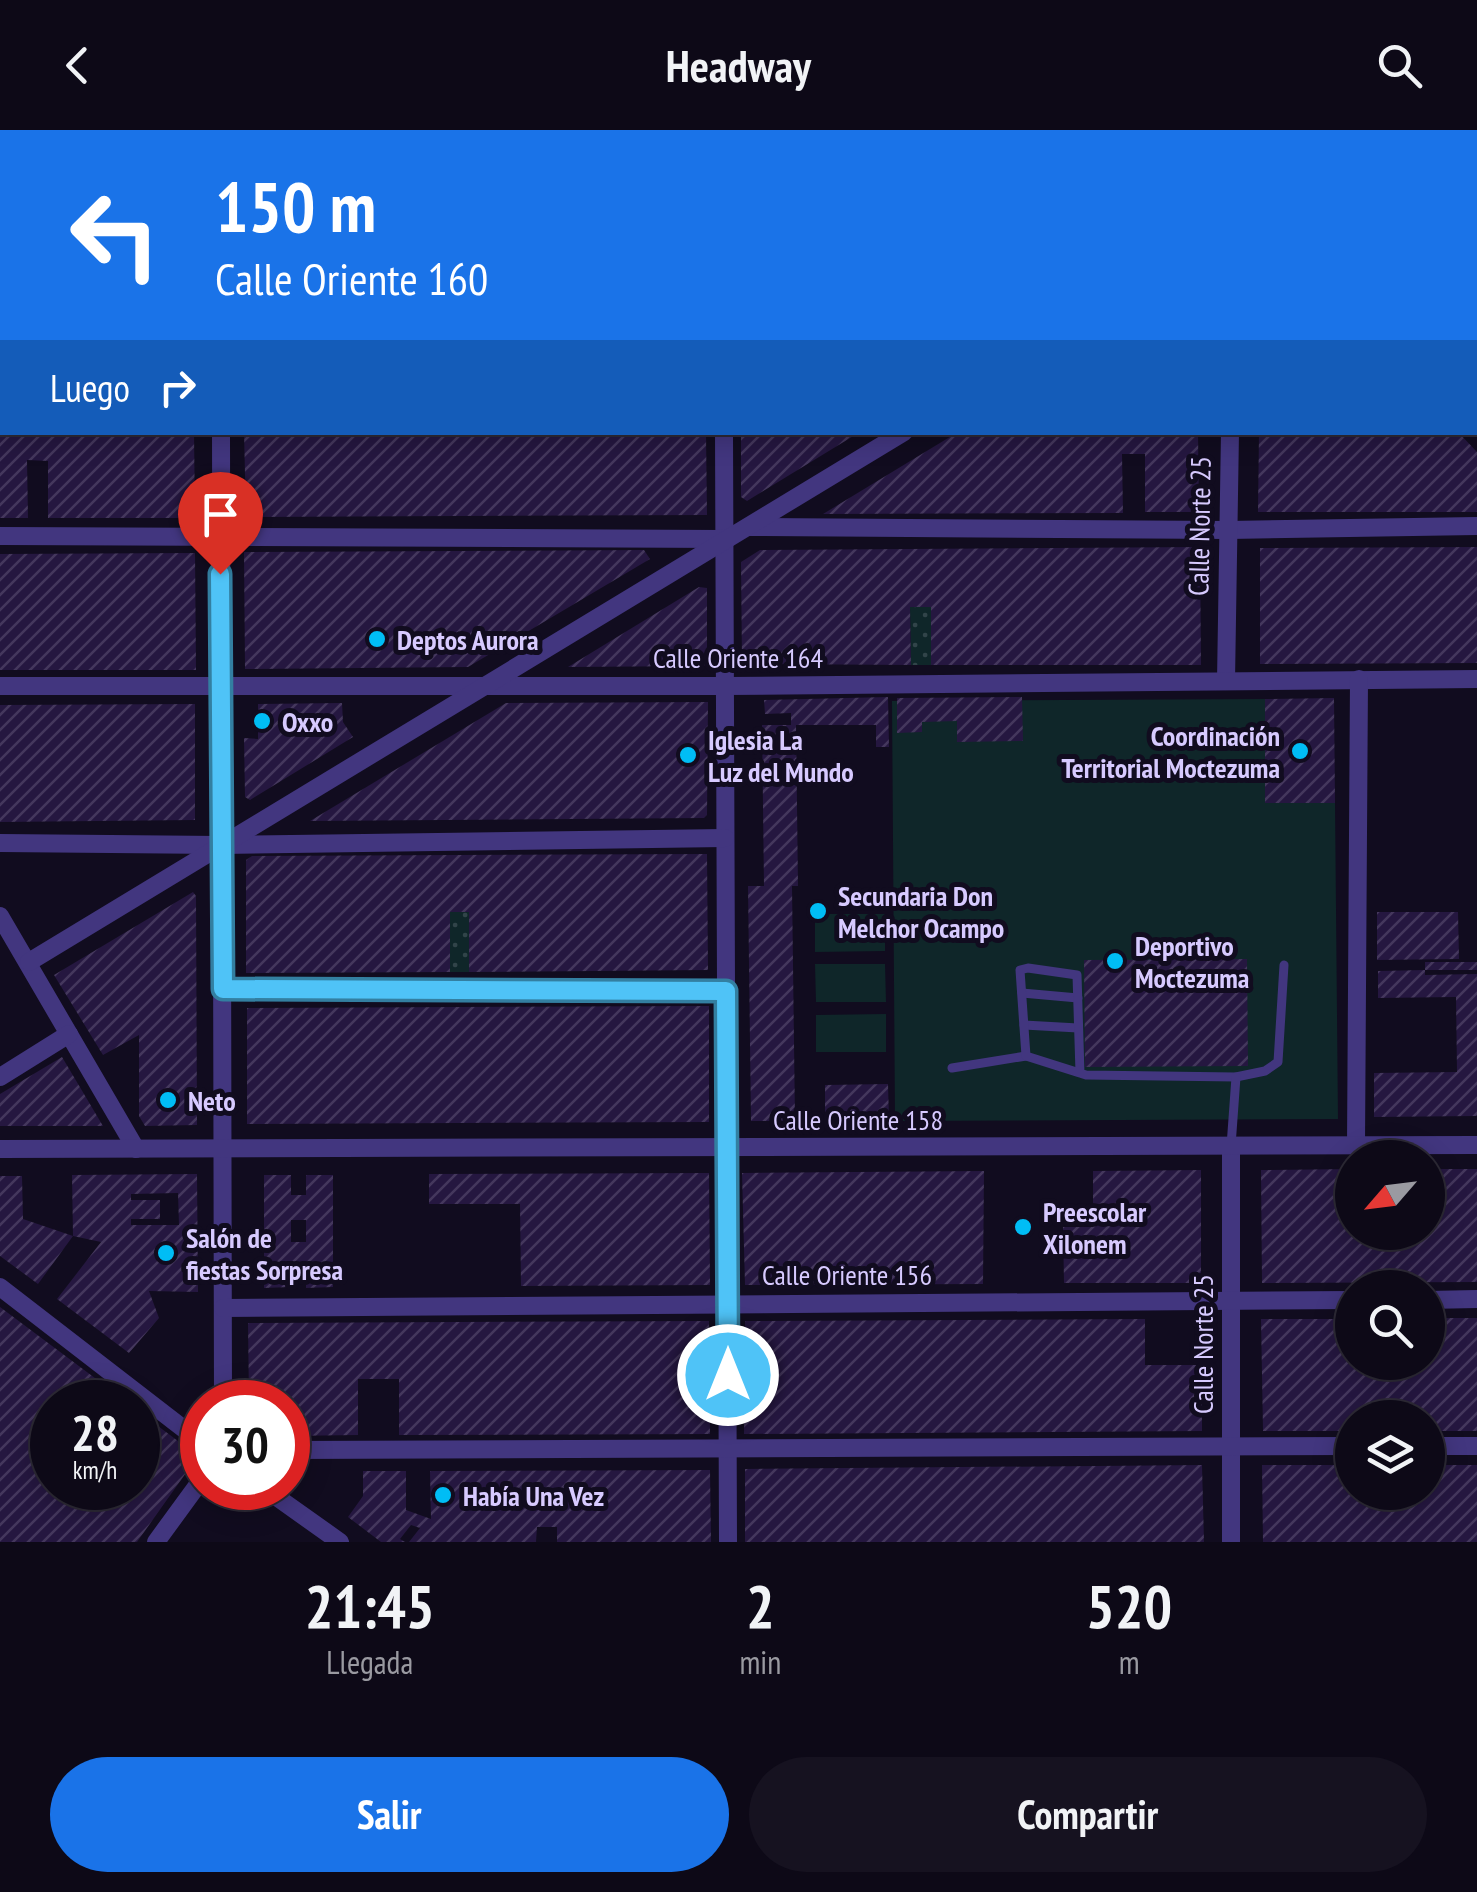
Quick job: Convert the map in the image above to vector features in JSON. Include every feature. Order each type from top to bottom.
[{"type":"street","points":[[221,435],[223,1380]]},
{"type":"street","points":[[724,435],[728,1542]]},
{"type":"street","points":[[29,962],[899,435]]},
{"type":"street","name":"Calle Norte 25","points":[[1226,681],[1230,435]]},
{"type":"street","points":[[747,528],[1230,530],[1477,526]]},
{"type":"street","points":[[0,536],[725,539]]},
{"type":"street","points":[[1356,1140],[1360,679]]},
{"type":"street","name":"Calle Oriente 164","points":[[0,686],[726,686],[1477,679]]},
{"type":"street","points":[[0,843],[726,838]]},
{"type":"street","points":[[0,916],[136,1148]]},
{"type":"street","points":[[223,989],[726,991]]},
{"type":"street","points":[[0,1076],[68,1034]]},
{"type":"street","name":"Calle Oriente 158","points":[[0,1149],[1335,1144]]},
{"type":"street","name":"Calle Oriente 158","points":[[1445,1145],[1477,1145]]},
{"type":"street","name":"Calle Norte 25","points":[[1230,1146],[1231,1542]]},
{"type":"street","points":[[0,1288],[180,1425]]},
{"type":"street","points":[[1445,1300],[1477,1299]]},
{"type":"street","name":"Calle Oriente 156","points":[[222,1308],[1335,1300]]},
{"type":"street","points":[[310,1450],[1335,1446]]},
{"type":"street","points":[[1445,1446],[1477,1446]]},
{"type":"street","points":[[156,1542],[180,1509]]},
{"type":"street","points":[[295,1510],[340,1542]]},
{"type":"lane","points":[[952,1068],[1026,1056],[1080,1073],[1236,1077],[1265,1071],[1278,1062],[1284,964]]},
{"type":"lane","points":[[1026,1056],[1020,970],[1077,975],[1080,1073]]},
{"type":"lane","points":[[1022,993],[1078,998]]},
{"type":"lane","points":[[1024,1025],[1078,1028]]},
{"type":"lane","points":[[1230,1146],[1236,1077]]},
{"type":"green space","points":[[910,607],[931,607],[931,665],[911,665]]},
{"type":"green space","name":"Deportivo Moctezuma","points":[[1265,699],[1265,803],[1335,803],[1338,1119],[895,1121],[892,701]]},
{"type":"green space","points":[[450,912],[469,912],[469,972],[450,972]]},
{"type":"green space","points":[[815,914],[885,914],[885,951],[815,952]]},
{"type":"green space","points":[[815,964],[885,964],[886,1002],[816,1002]]},
{"type":"green space","points":[[886,1014],[886,1052],[816,1052],[816,1015]]},
{"type":"building","points":[[0,435],[194,435],[195,518],[48,518],[48,461],[27,460],[28,518],[0,518]]},
{"type":"building","points":[[244,435],[706,435],[707,515],[246,517]]},
{"type":"building","points":[[741,435],[855,435],[747,501],[741,497]]},
{"type":"building","points":[[953,435],[1198,435],[1199,512],[1145,512],[1145,454],[1122,454],[1123,513],[823,514]]},
{"type":"building","points":[[1259,435],[1461,435],[1477,452],[1477,512],[1258,512]]},
{"type":"building","points":[[1200,547],[1201,665],[931,665],[931,607],[910,607],[911,665],[742,664],[741,562],[760,550]]},
{"type":"building","points":[[1477,547],[1477,663],[1260,664],[1260,548]]},
{"type":"building","points":[[644,550],[650,559],[468,667],[245,669],[244,552]]},
{"type":"building","points":[[195,553],[196,670],[0,670],[0,554]]},
{"type":"building","points":[[699,587],[707,588],[707,666],[568,667]]},
{"type":"building","points":[[888,697],[889,747],[876,747],[876,725],[796,725],[798,886],[792,886],[795,1121],[751,1121],[748,886],[764,886],[762,725],[791,725],[791,713],[765,714],[764,700]]},
{"type":"building","points":[[1022,697],[1023,741],[957,742],[957,721],[922,722],[922,732],[897,733],[897,698]]},
{"type":"building","name":"Coordinación Territorial Moctezuma","points":[[1334,698],[1335,803],[1265,803],[1265,699]]},
{"type":"building","points":[[708,702],[704,818],[310,821],[506,703]]},
{"type":"building","points":[[342,703],[343,722],[353,737],[250,800],[245,797],[244,738],[258,739],[258,704]]},
{"type":"building","points":[[195,704],[195,820],[0,822],[0,705]]},
{"type":"building","points":[[707,854],[708,970],[469,972],[469,912],[450,912],[450,972],[246,973],[246,860],[252,856]]},
{"type":"building","points":[[193,892],[197,1125],[145,1126],[139,1116],[139,1035],[103,1055],[54,975]]},
{"type":"building","points":[[1377,912],[1458,912],[1459,959],[1377,960]]},
{"type":"building","points":[[1247,959],[1248,1066],[1085,1067],[1084,960]]},
{"type":"building","points":[[1425,962],[1477,962],[1477,970],[1425,970]]},
{"type":"building","points":[[1425,970],[1425,975],[1477,974],[1477,1116],[1374,1117],[1374,1073],[1457,1072],[1456,997],[1378,998],[1378,971]]},
{"type":"building","points":[[709,1006],[709,1122],[247,1124],[247,1008]]},
{"type":"building","points":[[62,1057],[103,1126],[0,1126],[0,1094]]},
{"type":"building","points":[[888,1084],[889,1119],[825,1119],[825,1085]]},
{"type":"building","points":[[1335,1169],[1335,1250],[1445,1250],[1445,1169],[1477,1169],[1477,1282],[1445,1282],[1445,1270],[1335,1270],[1335,1283],[1262,1283],[1261,1170]]},
{"type":"building","points":[[1201,1170],[1201,1283],[1064,1283],[1063,1227],[1093,1227],[1093,1171]]},
{"type":"building","points":[[984,1171],[983,1284],[745,1285],[742,1173]]},
{"type":"building","points":[[709,1173],[710,1285],[521,1286],[520,1204],[429,1204],[429,1174]]},
{"type":"building","points":[[197,1174],[198,1292],[149,1291],[159,1318],[129,1353],[57,1299],[101,1242],[73,1236],[72,1175]],"holes":[[[178,1193],[179,1225],[131,1225],[131,1219],[160,1219],[160,1200],[131,1200],[131,1194]]]},
{"type":"building","points":[[264,1175],[291,1175],[291,1195],[306,1195],[306,1175],[333,1175],[333,1287],[306,1288],[306,1268],[291,1268],[291,1287],[264,1288]],"holes":[[[291,1220],[306,1220],[306,1242],[291,1242]]]},
{"type":"building","points":[[0,1176],[22,1176],[23,1219],[73,1236],[38,1284],[0,1256]]},
{"type":"building","points":[[0,1307],[98,1380],[30,1380],[30,1510],[160,1510],[137,1542],[0,1542]]},
{"type":"building","points":[[1445,1318],[1477,1318],[1477,1431],[1445,1431],[1445,1400],[1335,1400],[1335,1431],[1263,1431],[1261,1319],[1335,1319],[1335,1380],[1445,1380]]},
{"type":"building","points":[[1145,1319],[1145,1365],[1202,1365],[1202,1431],[744,1434],[745,1321]]},
{"type":"building","points":[[709,1321],[710,1434],[399,1435],[399,1379],[358,1379],[358,1435],[310,1436],[310,1380],[249,1380],[248,1323]]},
{"type":"building","points":[[160,1428],[180,1442],[180,1481],[160,1510]]},
{"type":"building","points":[[1202,1465],[1204,1542],[745,1542],[745,1469]]},
{"type":"building","points":[[1262,1465],[1335,1465],[1335,1510],[1445,1510],[1445,1465],[1477,1465],[1477,1542],[1263,1542]]},
{"type":"building","points":[[710,1470],[711,1542],[557,1542],[557,1527],[537,1527],[536,1542],[409,1542],[420,1528],[411,1525],[400,1539],[405,1542],[381,1542],[348,1517],[363,1496],[363,1471],[406,1471],[406,1510],[431,1519],[430,1471]]},
{"type":"place","name":"Deptos Aurora","points":[[377,639]]},
{"type":"place","name":"Oxxo","points":[[262,721]]},
{"type":"place","name":"Coordinación Territorial Moctezuma","points":[[1300,751]]},
{"type":"place","name":"Iglesia La Luz del Mundo","points":[[688,755]]},
{"type":"place","name":"Secundaria Don Melchor Ocampo","points":[[818,911]]},
{"type":"place","name":"Deportivo Moctezuma","points":[[1115,961]]},
{"type":"place","name":"Neto","points":[[168,1100]]},
{"type":"place","name":"Preescolar Xilonem","points":[[1023,1227]]},
{"type":"place","name":"Salón de fiestas Sorpresa","points":[[166,1253]]},
{"type":"place","name":"Había Una Vez","points":[[443,1495]]},
{"type":"route","points":[[220,574],[223,989],[726,991],[728,1375]]}]
